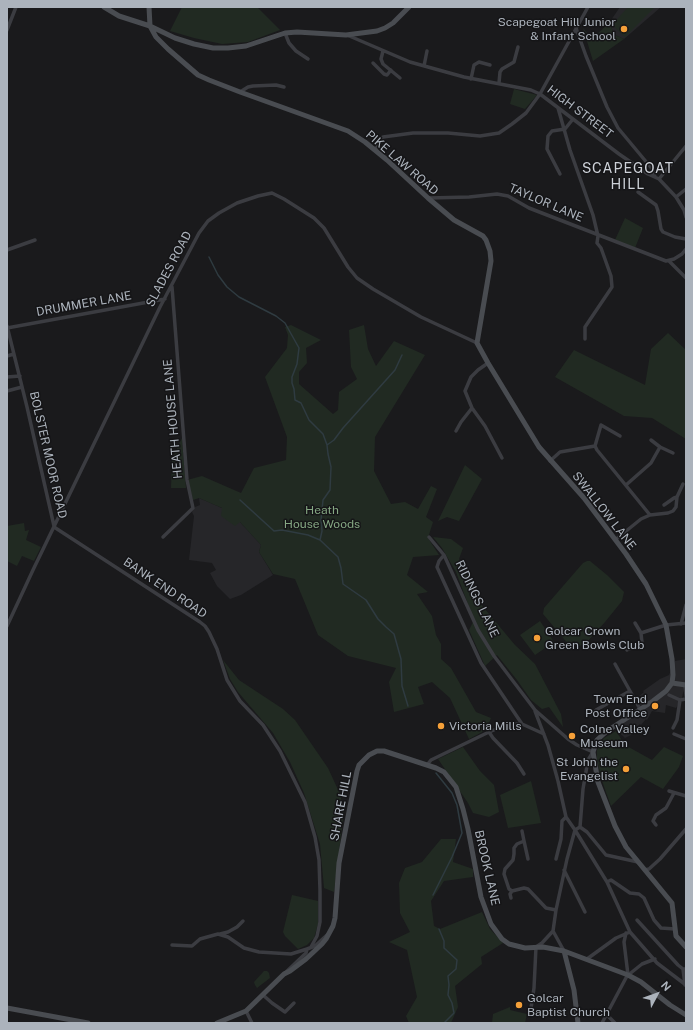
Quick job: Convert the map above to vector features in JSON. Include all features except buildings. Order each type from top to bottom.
[{"type":"street","points":[[7,30],[16,7]]},
{"type":"street","points":[[104,7],[119,16],[150,26],[175,38],[213,48],[246,46],[285,33],[297,32],[346,35],[377,31],[393,23],[409,7]]},
{"type":"street","points":[[149,7],[150,26]]},
{"type":"street","points":[[376,151],[379,139],[383,137],[413,133],[448,133],[480,136],[499,133],[526,113],[540,94],[588,7]]},
{"type":"street","name":"PIKE LAW ROAD","points":[[150,26],[156,37],[198,75],[240,92],[348,131],[397,168],[428,198],[454,220],[482,236],[486,240],[490,251],[491,261],[477,343]]},
{"type":"street","points":[[576,28],[604,100],[618,128],[654,170],[657,178],[686,146]]},
{"type":"street","points":[[285,33],[289,43],[296,51],[308,59]]},
{"type":"street","name":"HIGH STREET","points":[[346,35],[410,62],[471,79],[499,83],[531,90],[540,94],[636,166],[657,178],[676,197],[684,210],[686,217]]},
{"type":"street","points":[[499,83],[500,72],[502,69],[514,62],[518,47]]},
{"type":"street","points":[[383,51],[381,59],[383,64],[400,78]]},
{"type":"street","points":[[424,66],[427,51]]},
{"type":"street","points":[[471,79],[474,65],[479,62],[490,65]]},
{"type":"street","points":[[373,63],[384,74],[387,75],[391,70]]},
{"type":"street","points":[[240,92],[253,86],[276,85],[284,87]]},
{"type":"street","points":[[558,108],[570,150],[593,215],[598,236],[597,243],[601,248],[611,276],[612,287],[585,327],[585,339]]},
{"type":"street","points":[[560,174],[547,149],[548,136],[552,131],[564,129],[573,119]]},
{"type":"street","points":[[676,197],[686,189]]},
{"type":"street","points":[[638,192],[656,205],[663,232],[675,237],[686,239]]},
{"type":"street","name":"SLADES ROAD","points":[[7,626],[134,359],[199,233],[208,221],[237,203],[272,193],[301,209],[314,218],[324,228],[348,267],[357,278],[421,317],[477,343]]},
{"type":"street","name":"TAYLOR LANE","points":[[428,198],[469,197],[497,194],[508,196],[529,208],[598,236],[669,261]]},
{"type":"street","points":[[7,250],[35,240]]},
{"type":"street","points":[[686,249],[682,254],[669,261],[686,278]]},
{"type":"street","name":"HEATH HOUSE LANE","points":[[163,537],[193,508],[187,480],[172,286]]},
{"type":"street","name":"DRUMMER LANE","points":[[7,327],[165,299]]},
{"type":"street","name":"BOLSTER MOOR ROAD","points":[[7,327],[20,376],[54,527]]},
{"type":"street","name":"SWALLOW LANE","points":[[477,343],[522,422],[539,447],[584,498],[646,584],[666,625],[672,659],[672,683]]},
{"type":"street","points":[[7,356],[14,354]]},
{"type":"street","points":[[488,363],[471,377],[465,391],[472,408],[502,458]]},
{"type":"street","points":[[7,377],[20,376]]},
{"type":"street","name":"BOLSTER MOOR ROAD","points":[[7,391],[22,387]]},
{"type":"street","points":[[456,431],[472,408]]},
{"type":"street","points":[[620,436],[601,425],[595,446],[650,515]]},
{"type":"street","points":[[651,440],[660,448],[672,453]]},
{"type":"street","points":[[550,461],[560,452],[595,446]]},
{"type":"street","points":[[626,485],[651,463],[660,448]]},
{"type":"street","points":[[615,540],[641,519],[650,515],[673,511],[676,507],[677,497],[683,484]]},
{"type":"street","points":[[664,505],[677,497]]},
{"type":"street","name":"BANK END ROAD","points":[[54,527],[205,626],[217,649],[227,680],[240,701],[263,725],[280,751],[305,802],[315,836],[319,860],[320,918],[317,936],[309,948]]},
{"type":"street","name":"RIDINGS LANE","points":[[429,537],[444,555],[478,630],[494,656],[535,710]]},
{"type":"street","points":[[444,555],[439,561],[438,567],[481,663],[522,724]]},
{"type":"street","points":[[681,624],[686,605]]},
{"type":"street","points":[[627,650],[642,643],[641,633],[635,623]]},
{"type":"street","points":[[641,633],[666,625],[686,623]]},
{"type":"street","points":[[615,664],[640,710]]},
{"type":"street","points":[[580,827],[583,789],[588,760],[593,752],[597,740],[607,731],[666,691],[672,683],[686,685],[686,696]]},
{"type":"street","points":[[596,710],[630,691]]},
{"type":"street","points":[[669,695],[680,700],[686,699]]},
{"type":"street","points":[[673,728],[677,720],[680,700]]},
{"type":"street","points":[[535,710],[558,781],[566,817],[606,882],[628,932],[670,974],[686,985]]},
{"type":"street","points":[[535,710],[568,739],[593,752]]},
{"type":"street","points":[[427,765],[431,760],[509,724],[522,724],[544,734]]},
{"type":"street","points":[[489,732],[517,763],[524,774]]},
{"type":"street","points":[[674,734],[686,740]]},
{"type":"street","name":"SHARE HILL","points":[[329,933],[335,918],[339,863],[354,783],[359,766],[369,755],[377,751],[384,751],[436,768]]},
{"type":"street","points":[[593,752],[598,782],[615,826],[626,847],[672,903],[676,936],[686,947]]},
{"type":"street","name":"BROOK LANE","points":[[436,768],[444,772],[456,787],[468,829],[481,897],[491,924],[502,939],[509,944],[526,948],[536,947],[564,951],[628,975],[641,982],[670,1005],[686,1015]]},
{"type":"street","points":[[669,791],[686,796]]},
{"type":"street","points":[[656,825],[653,821],[656,815],[666,808],[674,793]]},
{"type":"street","points":[[556,859],[562,839],[562,821],[566,817]]},
{"type":"street","points":[[530,1015],[534,988],[536,947],[553,931],[564,870],[575,830],[580,827]]},
{"type":"street","points":[[580,827],[588,832],[606,855],[638,862]]},
{"type":"street","points":[[645,870],[649,869],[660,859],[686,829]]},
{"type":"street","points":[[522,831],[528,859]]},
{"type":"street","points":[[512,891],[509,889],[504,874],[505,869],[513,860],[514,848],[517,844],[524,841]]},
{"type":"street","points":[[564,870],[585,912]]},
{"type":"street","points":[[606,882],[611,880],[630,894],[639,894],[644,898],[654,920],[661,928],[675,929]]},
{"type":"street","points":[[512,891],[524,888],[528,889],[546,908],[556,910]]},
{"type":"street","points":[[511,898],[510,894],[512,891]]},
{"type":"street","points":[[637,920],[678,965],[685,969],[686,985]]},
{"type":"street","points":[[172,945],[192,946],[200,939],[228,932],[237,927],[243,921]]},
{"type":"street","points":[[553,931],[564,951],[574,990],[578,1023]]},
{"type":"street","points":[[587,959],[616,938],[628,932]]},
{"type":"street","points":[[628,932],[624,942],[628,975]]},
{"type":"street","points":[[218,934],[228,937],[244,948],[259,952],[291,954],[315,946],[329,933]]},
{"type":"street","points":[[284,974],[290,971],[322,944],[329,933]]},
{"type":"street","points":[[217,1023],[246,1011],[306,953],[309,948]]},
{"type":"street","points":[[602,1023],[628,975],[642,964],[655,959]]},
{"type":"street","points":[[263,995],[283,1012],[294,1003]]},
{"type":"street","points":[[7,1008],[88,1023]]},
{"type":"street","points":[[246,1011],[252,1023]]},
{"type":"street","points":[[606,1014],[615,1023]]},
{"type":"shaded area","name":"Scapegoat Hill Junior & Infant School","points":[[620,7],[661,7],[624,39],[615,35],[609,23]]},
{"type":"shaded area","points":[[199,498],[222,508],[240,522],[261,545],[259,552],[273,575],[241,595],[230,599],[217,586],[210,573],[216,570],[212,563],[189,560],[194,516],[192,512],[195,507],[200,505]]},
{"type":"shaded area","points":[[686,659],[686,678],[682,698],[676,708],[666,705],[665,713],[652,711],[647,720],[646,719],[641,725],[640,724],[634,729],[635,731],[631,735],[625,738],[612,726],[641,707],[637,698],[644,692],[643,691],[660,679],[669,675],[675,661]]},
{"type":"green space","points":[[182,7],[257,7],[280,30],[248,42],[222,44],[194,38],[170,31]]},
{"type":"green space","name":"Scapegoat Hill Junior & Infant School","points":[[628,7],[654,8],[625,37],[612,25]]},
{"type":"green space","points":[[609,23],[615,35],[624,39],[593,61],[583,28],[592,39]]},
{"type":"green space","points":[[514,89],[537,95],[525,109],[510,104]]},
{"type":"green space","points":[[625,218],[643,228],[635,248],[615,240]]},
{"type":"green space","name":"Heath House Woods","points":[[291,325],[321,340],[306,348],[307,363],[299,372],[299,384],[333,414],[338,410],[339,392],[357,379],[351,367],[349,330],[364,325],[368,349],[376,366],[394,341],[425,355],[375,437],[374,471],[391,504],[405,502],[418,509],[431,486],[437,489],[426,517],[433,522],[428,538],[439,555],[413,557],[407,575],[428,592],[417,594],[432,616],[436,635],[441,644],[441,659],[451,668],[476,712],[491,718],[486,730],[469,739],[450,698],[432,682],[418,687],[424,704],[394,712],[389,682],[396,668],[348,656],[318,635],[295,579],[273,574],[259,552],[261,545],[240,522],[235,526],[221,516],[222,508],[199,498],[193,500],[187,480],[202,476],[241,493],[254,468],[286,460],[287,437],[265,377],[287,348],[288,335],[285,327]]},
{"type":"green space","points":[[668,333],[686,350],[686,439],[652,418],[624,416],[555,377],[574,350],[645,385],[651,349]]},
{"type":"green space","points":[[182,438],[186,488],[171,488],[172,459]]},
{"type":"green space","points":[[465,465],[482,479],[459,521],[447,517],[438,521]]},
{"type":"green space","points":[[24,523],[25,531],[29,530],[26,540],[41,547],[34,561],[22,556],[17,566],[7,561],[7,526]]},
{"type":"green space","points":[[433,537],[451,539],[463,548],[459,559],[479,602],[515,645],[535,664],[561,714],[563,727],[549,707],[542,709],[531,700],[497,655],[485,666],[469,630],[474,620],[456,572],[442,548]]},
{"type":"green space","points":[[590,561],[607,575],[624,592],[622,601],[605,622],[586,643],[575,648],[569,645],[543,614],[544,608],[583,563]]},
{"type":"green space","name":"Golcar Crown Green Bowls Club","points":[[540,621],[554,642],[535,655],[520,635]]},
{"type":"green space","points":[[223,660],[239,680],[283,709],[295,720],[328,768],[340,794],[344,812],[334,892],[324,888],[320,844],[304,793],[290,762],[273,733],[238,692],[230,679]]},
{"type":"green space","points":[[616,731],[625,745],[652,760],[664,747],[683,756],[679,767],[663,789],[641,777],[611,806],[601,778],[597,759],[597,750],[604,738]]},
{"type":"green space","points":[[463,747],[480,771],[494,785],[499,812],[489,817],[473,813],[468,803],[438,759]]},
{"type":"green space","points":[[531,781],[541,823],[508,828],[500,795]]},
{"type":"green space","points":[[441,839],[456,839],[453,862],[473,869],[473,877],[444,881],[431,901],[434,926],[440,929],[482,912],[490,929],[503,943],[481,957],[482,964],[455,986],[458,1007],[451,1023],[409,1023],[406,1016],[417,997],[407,950],[389,942],[410,932],[400,913],[399,883],[405,868],[422,862]]},
{"type":"green space","points":[[292,895],[318,901],[318,924],[314,938],[307,945],[298,949],[283,932]]},
{"type":"green space","points":[[264,971],[269,973],[270,978],[257,988],[254,982]]},
{"type":"green space","points":[[510,1007],[510,1010],[527,1014],[525,1023],[492,1023],[493,1014]]},
{"type":"waterway","points":[[209,257],[218,275],[227,287],[239,297],[276,316],[285,323],[299,348],[297,364],[292,377],[295,400],[301,403],[309,420],[323,434],[327,445],[331,467],[330,490],[323,500],[321,520],[322,531],[320,540],[338,557],[343,584],[366,600],[378,619],[394,634],[401,659],[402,686],[408,706]]},
{"type":"waterway","points":[[327,445],[334,440],[395,370],[402,355]]},
{"type":"waterway","points":[[240,500],[274,531],[282,530],[308,535],[320,540]]},
{"type":"waterway","points":[[433,895],[462,833],[457,805],[452,793],[436,773]]},
{"type":"waterway","points":[[439,929],[444,941],[444,948],[457,960],[456,969],[448,976],[448,995],[452,1003],[454,1013],[444,1023]]},
{"type":"place","name":"Scapegoat Hill Junior & Infant School","points":[[624,29]]},
{"type":"place","name":"Golcar Crown Green Bowls Club","points":[[537,638]]},
{"type":"place","name":"Town End Post Office","points":[[655,706]]},
{"type":"place","name":"Victoria Mills","points":[[441,726]]},
{"type":"place","name":"Colne Valley Museum","points":[[572,736]]},
{"type":"place","name":"St John the Evangelist","points":[[626,769]]},
{"type":"place","name":"Golcar Baptist Church","points":[[519,1005]]},
{"type":"district","name":"SCAPEGOAT HILL","points":[[628,178]]}]
